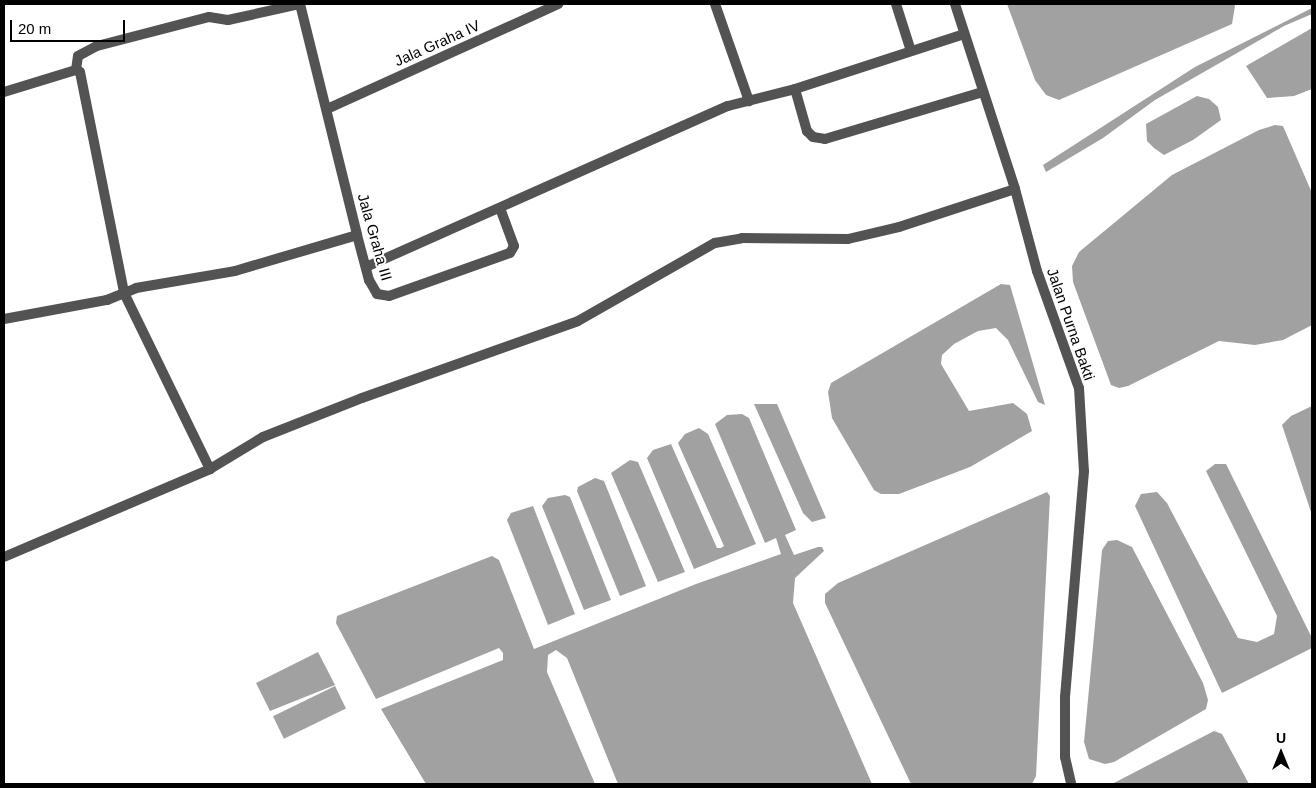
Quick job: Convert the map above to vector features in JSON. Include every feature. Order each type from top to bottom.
[{"type":"street","name":"Jala Graha III","points":[[300,4],[357,235],[366,267],[377,294],[388,296],[510,253],[514,246],[500,208]]},
{"type":"street","points":[[76,70],[78,56],[98,46],[209,17],[228,20],[300,4]]},
{"type":"street","name":"Jala Graha IV","points":[[327,109],[558,4]]},
{"type":"street","points":[[715,4],[749,101]]},
{"type":"street","points":[[896,4],[911,51]]},
{"type":"street","name":"Jalan Purna Bakti","points":[[955,4],[1015,189],[1036,271],[1079,388],[1084,471],[1065,697],[1065,757],[1072,784]]},
{"type":"street","points":[[366,267],[728,106],[794,89],[964,34]]},
{"type":"street","points":[[4,92],[76,70]]},
{"type":"street","points":[[76,70],[81,75],[124,293],[210,469]]},
{"type":"street","points":[[794,89],[807,131],[813,137],[825,139],[983,92]]},
{"type":"street","points":[[4,557],[210,469],[263,437],[362,398],[578,321],[715,243],[742,238],[848,240],[899,227],[1015,189]]},
{"type":"street","points":[[4,319],[107,300],[136,288],[235,271],[357,235]]},
{"type":"shaded area","points":[[1007,4],[1234,4],[1235,6],[1232,24],[1059,100],[1046,95],[1035,80]]},
{"type":"shaded area","points":[[1312,8],[1312,14],[1284,26],[1155,100],[1103,138],[1046,172],[1043,165],[1195,67]]},
{"type":"shaded area","points":[[1312,28],[1312,89],[1294,96],[1267,98],[1246,66]]},
{"type":"shaded area","points":[[1197,96],[1209,99],[1218,107],[1221,120],[1193,140],[1164,155],[1147,141],[1146,124]]},
{"type":"shaded area","points":[[1275,125],[1283,126],[1312,193],[1312,325],[1283,340],[1255,345],[1219,341],[1128,386],[1119,388],[1111,385],[1073,282],[1072,266],[1079,252],[1172,175],[1259,130]]},
{"type":"shaded area","points":[[1001,284],[1010,285],[1045,405],[1038,402],[1008,340],[996,328],[978,331],[954,344],[942,355],[941,364],[969,411],[1013,403],[1027,414],[1032,431],[970,467],[899,494],[881,494],[874,490],[832,418],[828,392],[831,383]]},
{"type":"shaded area","points":[[754,404],[777,404],[826,518],[812,522],[803,513]]},
{"type":"shaded area","points":[[1312,406],[1312,515],[1282,425],[1291,416]]},
{"type":"shaded area","points":[[742,414],[749,418],[796,530],[785,535],[794,555],[818,547],[822,547],[824,551],[795,578],[793,603],[872,784],[618,784],[567,658],[556,650],[548,655],[547,672],[595,784],[426,784],[381,709],[503,660],[503,653],[499,648],[376,699],[336,623],[337,616],[492,556],[499,560],[534,649],[696,584],[781,554],[776,538],[765,543],[715,424],[727,415]]},
{"type":"shaded area","points":[[699,428],[708,434],[756,544],[694,569],[647,458],[653,450],[671,444],[717,548],[721,548],[724,546],[678,443],[685,434]]},
{"type":"shaded area","points":[[630,460],[638,462],[685,572],[658,582],[611,473]]},
{"type":"shaded area","points":[[1215,464],[1226,464],[1312,638],[1312,648],[1222,693],[1135,506],[1141,494],[1157,492],[1167,503],[1238,638],[1257,642],[1274,634],[1277,616],[1206,471]]},
{"type":"shaded area","points":[[595,478],[604,481],[646,586],[620,596],[577,491],[578,487]]},
{"type":"shaded area","points":[[1047,492],[1050,496],[1036,776],[1032,784],[911,784],[825,603],[825,594],[838,583]]},
{"type":"shaded area","points":[[565,495],[570,497],[611,600],[584,610],[542,506],[548,498]]},
{"type":"shaded area","points":[[533,506],[575,614],[548,625],[507,520],[511,513]]},
{"type":"shaded area","points":[[1117,540],[1132,547],[1203,683],[1208,700],[1206,709],[1114,762],[1105,764],[1089,759],[1084,742],[1102,550],[1108,541]]},
{"type":"shaded area","points":[[318,652],[335,685],[270,711],[256,683]]},
{"type":"shaded area","points":[[335,686],[346,708],[284,739],[273,716]]},
{"type":"shaded area","points":[[1214,731],[1222,734],[1249,784],[1112,784]]}]
